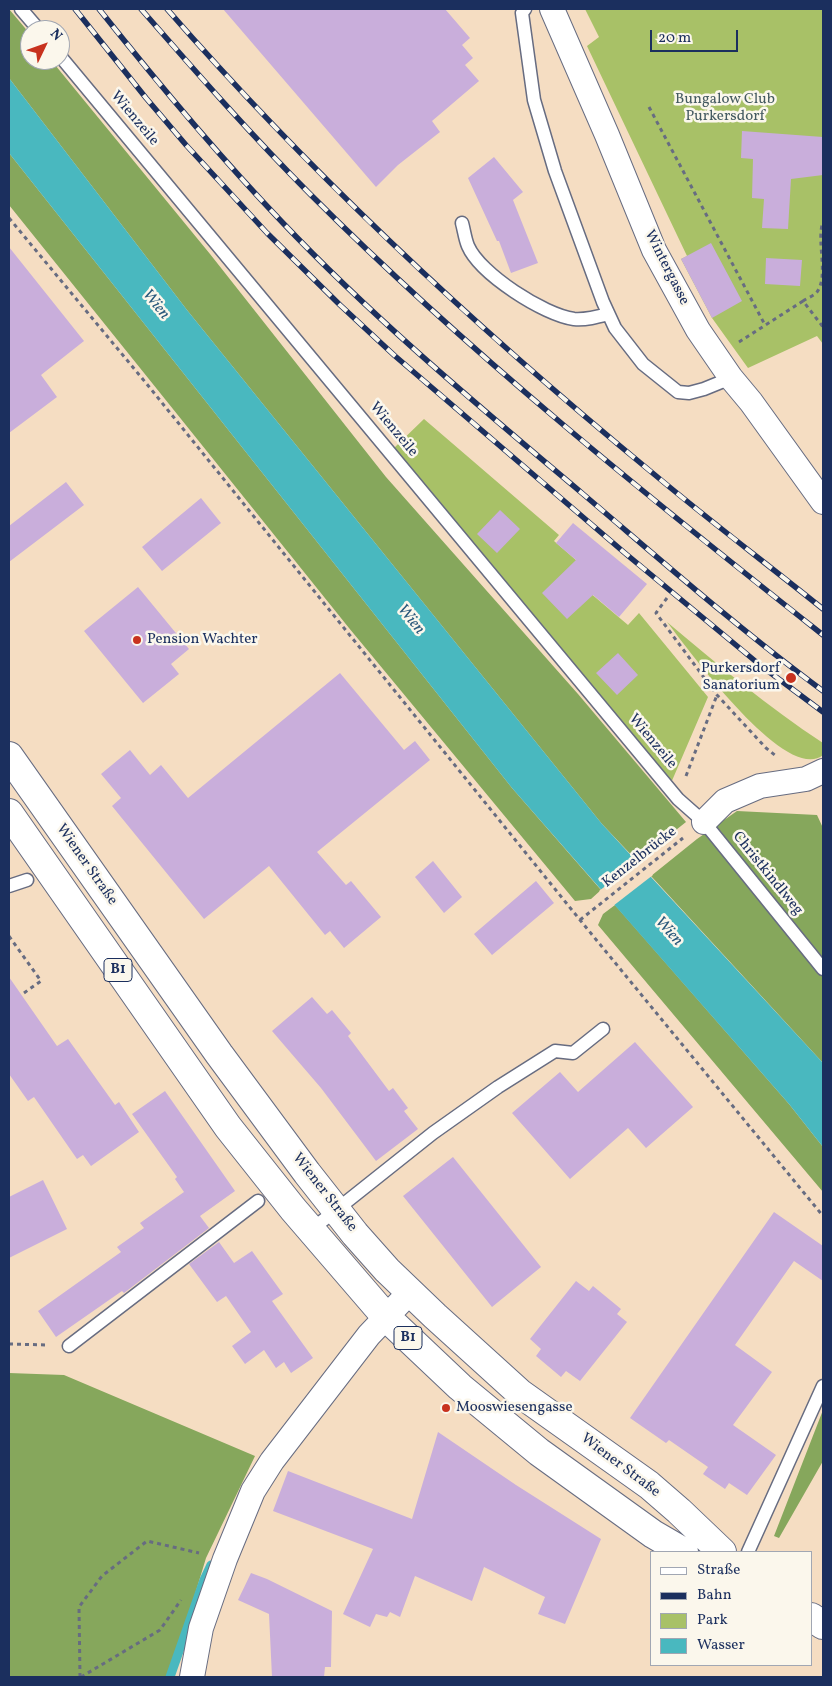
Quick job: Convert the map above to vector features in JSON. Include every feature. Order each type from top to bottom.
[{"type":"main road","name":"Wiener Straße","points":[[9,756],[219,1054],[307,1173],[388,1270],[521,1394],[649,1485],[721,1551]]},
{"type":"main road","name":"B1","points":[[9,813],[228,1127],[311,1230],[386,1317],[460,1387],[539,1452],[653,1534],[682,1551]]},
{"type":"main road","points":[[812,1618],[823,1625]]},
{"type":"street","name":"Wintergasse","points":[[552,9],[604,126],[654,250],[698,330],[731,378],[751,402],[823,502]]},
{"type":"street","points":[[697,828],[725,801],[760,786],[815,775]]},
{"type":"street","points":[[192,1677],[201,1628],[225,1559],[253,1491],[272,1461],[369,1335],[410,1292]]},
{"type":"lane","points":[[21,9],[30,20]]},
{"type":"lane","points":[[525,9],[522,13],[534,100],[555,171],[608,314],[615,328],[643,364],[678,392],[688,393],[704,389],[731,378]]},
{"type":"lane","name":"Wienzeile","points":[[70,68],[678,798],[697,828]]},
{"type":"lane","points":[[462,223],[468,246],[480,263],[510,289],[540,306],[565,317],[589,319],[608,314]]},
{"type":"lane","name":"Christkindlweg","points":[[697,828],[823,969]]},
{"type":"lane","points":[[9,886],[27,880]]},
{"type":"lane","points":[[311,1230],[433,1134],[498,1087],[555,1051],[573,1053],[603,1029]]},
{"type":"lane","points":[[69,1346],[258,1201]]},
{"type":"lane","points":[[748,1551],[823,1386]]},
{"type":"path","points":[[649,108],[765,325]]},
{"type":"path","points":[[9,218],[146,383],[580,920],[823,1216]]},
{"type":"path","points":[[717,357],[816,293],[821,284],[821,228],[823,222]]},
{"type":"path","points":[[803,301],[823,327]]},
{"type":"path","points":[[667,598],[656,613],[717,695],[766,748],[815,775]]},
{"type":"path","points":[[678,798],[717,695]]},
{"type":"path","name":"Kenzelbrücke","points":[[580,920],[697,828]]},
{"type":"path","points":[[9,936],[41,981],[21,995]]},
{"type":"path","points":[[9,1344],[69,1346]]},
{"type":"path","points":[[183,1597],[160,1630],[80,1677],[79,1607],[102,1576],[147,1541],[225,1559]]},
{"type":"green space","points":[[9,9],[20,22],[20,70],[59,70],[210,254],[386,477],[578,694],[686,822],[637,861],[602,824],[187,310],[9,78]]},
{"type":"green space","name":"Bungalow Club Purkersdorf","points":[[585,9],[823,9],[823,344],[817,336],[748,368],[712,318],[681,259],[687,256],[587,46],[599,37]]},
{"type":"green space","points":[[9,153],[512,788],[601,890],[591,899],[575,901],[349,628],[9,205]]},
{"type":"green space","points":[[424,419],[559,535],[554,541],[599,580],[589,592],[628,625],[639,613],[708,697],[671,783],[394,448]]},
{"type":"green space","points":[[667,622],[763,700],[823,743],[823,755],[807,759],[786,751],[763,733],[716,684]]},
{"type":"green space","points":[[737,811],[817,815],[823,828],[823,1063],[651,876],[697,839]]},
{"type":"green space","points":[[615,905],[789,1104],[823,1147],[823,1192],[598,925],[603,914]]},
{"type":"green space","points":[[9,1373],[64,1375],[255,1456],[206,1558],[170,1677],[9,1677]]},
{"type":"green space","points":[[823,1410],[823,1461],[779,1538],[774,1536]]},
{"type":"water","name":"Wien","points":[[9,78],[187,310],[602,824],[823,1063],[823,1147],[789,1104],[512,788],[9,153]]},
{"type":"pier","points":[[639,860],[653,875],[613,906],[599,891]]},
{"type":"building","points":[[223,9],[445,9],[470,38],[462,45],[473,58],[465,65],[479,81],[432,121],[440,132],[398,165],[376,187]]},
{"type":"building","points":[[742,131],[823,137],[823,175],[791,179],[788,229],[762,228],[764,199],[752,198],[753,159],[741,158]]},
{"type":"building","points":[[494,157],[523,192],[513,200],[538,263],[511,273],[499,241],[497,241],[468,178]]},
{"type":"building","points":[[711,243],[742,301],[712,318],[681,259]]},
{"type":"building","points":[[9,247],[84,341],[41,375],[57,397],[9,433]]},
{"type":"building","points":[[766,258],[802,260],[800,286],[765,284]]},
{"type":"building","points":[[66,482],[84,505],[9,562],[9,526]]},
{"type":"building","points":[[201,498],[221,523],[162,571],[142,547]]},
{"type":"building","points":[[500,510],[520,529],[497,553],[477,534]]},
{"type":"building","points":[[573,523],[647,584],[619,617],[593,595],[567,619],[542,593],[576,560],[556,543]]},
{"type":"building","name":"Pension Wachter","points":[[138,587],[189,649],[171,664],[179,674],[143,703],[84,631]]},
{"type":"building","points":[[618,653],[638,675],[617,695],[596,673]]},
{"type":"building","points":[[340,673],[404,750],[415,741],[430,760],[317,852],[346,885],[351,881],[381,917],[344,948],[330,931],[325,935],[269,866],[204,919],[112,806],[121,798],[101,774],[130,750],[150,775],[161,765],[188,798]]},
{"type":"building","points":[[433,861],[462,897],[444,913],[415,877]]},
{"type":"building","points":[[536,881],[554,903],[492,955],[474,934]]},
{"type":"building","points":[[9,977],[57,1046],[68,1039],[115,1105],[119,1102],[139,1132],[91,1166],[83,1155],[77,1159],[34,1097],[28,1101],[9,1074]]},
{"type":"building","points":[[312,997],[327,1014],[332,1010],[351,1033],[348,1036],[389,1091],[393,1088],[408,1108],[404,1111],[418,1129],[376,1161],[321,1088],[272,1031]]},
{"type":"building","points":[[635,1042],[693,1107],[646,1148],[628,1128],[570,1179],[512,1113],[560,1072],[578,1092]]},
{"type":"building","points":[[165,1091],[235,1191],[200,1216],[209,1228],[124,1293],[122,1291],[56,1337],[38,1311],[121,1252],[117,1247],[144,1228],[140,1223],[184,1192],[175,1179],[177,1177],[132,1114]]},
{"type":"building","points":[[453,1157],[541,1267],[492,1307],[403,1196]]},
{"type":"building","points":[[43,1180],[67,1229],[9,1258],[9,1197]]},
{"type":"building","points":[[774,1212],[823,1246],[823,1281],[794,1261],[735,1345],[772,1372],[733,1425],[776,1455],[747,1495],[729,1483],[725,1489],[703,1474],[708,1467],[669,1440],[666,1443],[630,1418]]},
{"type":"building","points":[[219,1242],[234,1263],[252,1251],[283,1294],[272,1301],[313,1358],[291,1373],[284,1362],[276,1368],[264,1350],[245,1364],[232,1346],[251,1332],[226,1296],[217,1302],[189,1264]]},
{"type":"building","points":[[576,1281],[589,1291],[593,1286],[621,1309],[617,1314],[627,1322],[580,1381],[566,1371],[561,1377],[536,1356],[541,1349],[530,1339]]},
{"type":"building","points":[[438,1432],[516,1485],[601,1539],[565,1624],[538,1614],[545,1597],[484,1567],[472,1601],[415,1576],[400,1617],[390,1612],[387,1617],[376,1614],[370,1627],[343,1614],[373,1549],[273,1511],[288,1471],[412,1519]]},
{"type":"building","points":[[251,1573],[332,1611],[331,1667],[325,1667],[324,1677],[272,1677],[269,1614],[238,1600]]},
{"type":"waterway","points":[[170,1677],[211,1565]]},
{"type":"railway","points":[[75,9],[186,145],[267,233],[340,305],[395,356],[626,554],[760,665],[823,712]]},
{"type":"railway","points":[[99,9],[165,91],[234,170],[282,222],[354,294],[467,396],[731,620],[823,691]]},
{"type":"railway","points":[[141,9],[224,103],[311,195],[433,311],[626,477],[823,635]]},
{"type":"railway","points":[[167,9],[281,133],[401,252],[463,310],[655,475],[823,609]]},
{"type":"place","name":"Pension Wachter","points":[[137,640]]},
{"type":"place","name":"Purkersdorf Sanatorium","points":[[791,678]]},
{"type":"place","name":"Mooswiesengasse","points":[[446,1408]]}]
